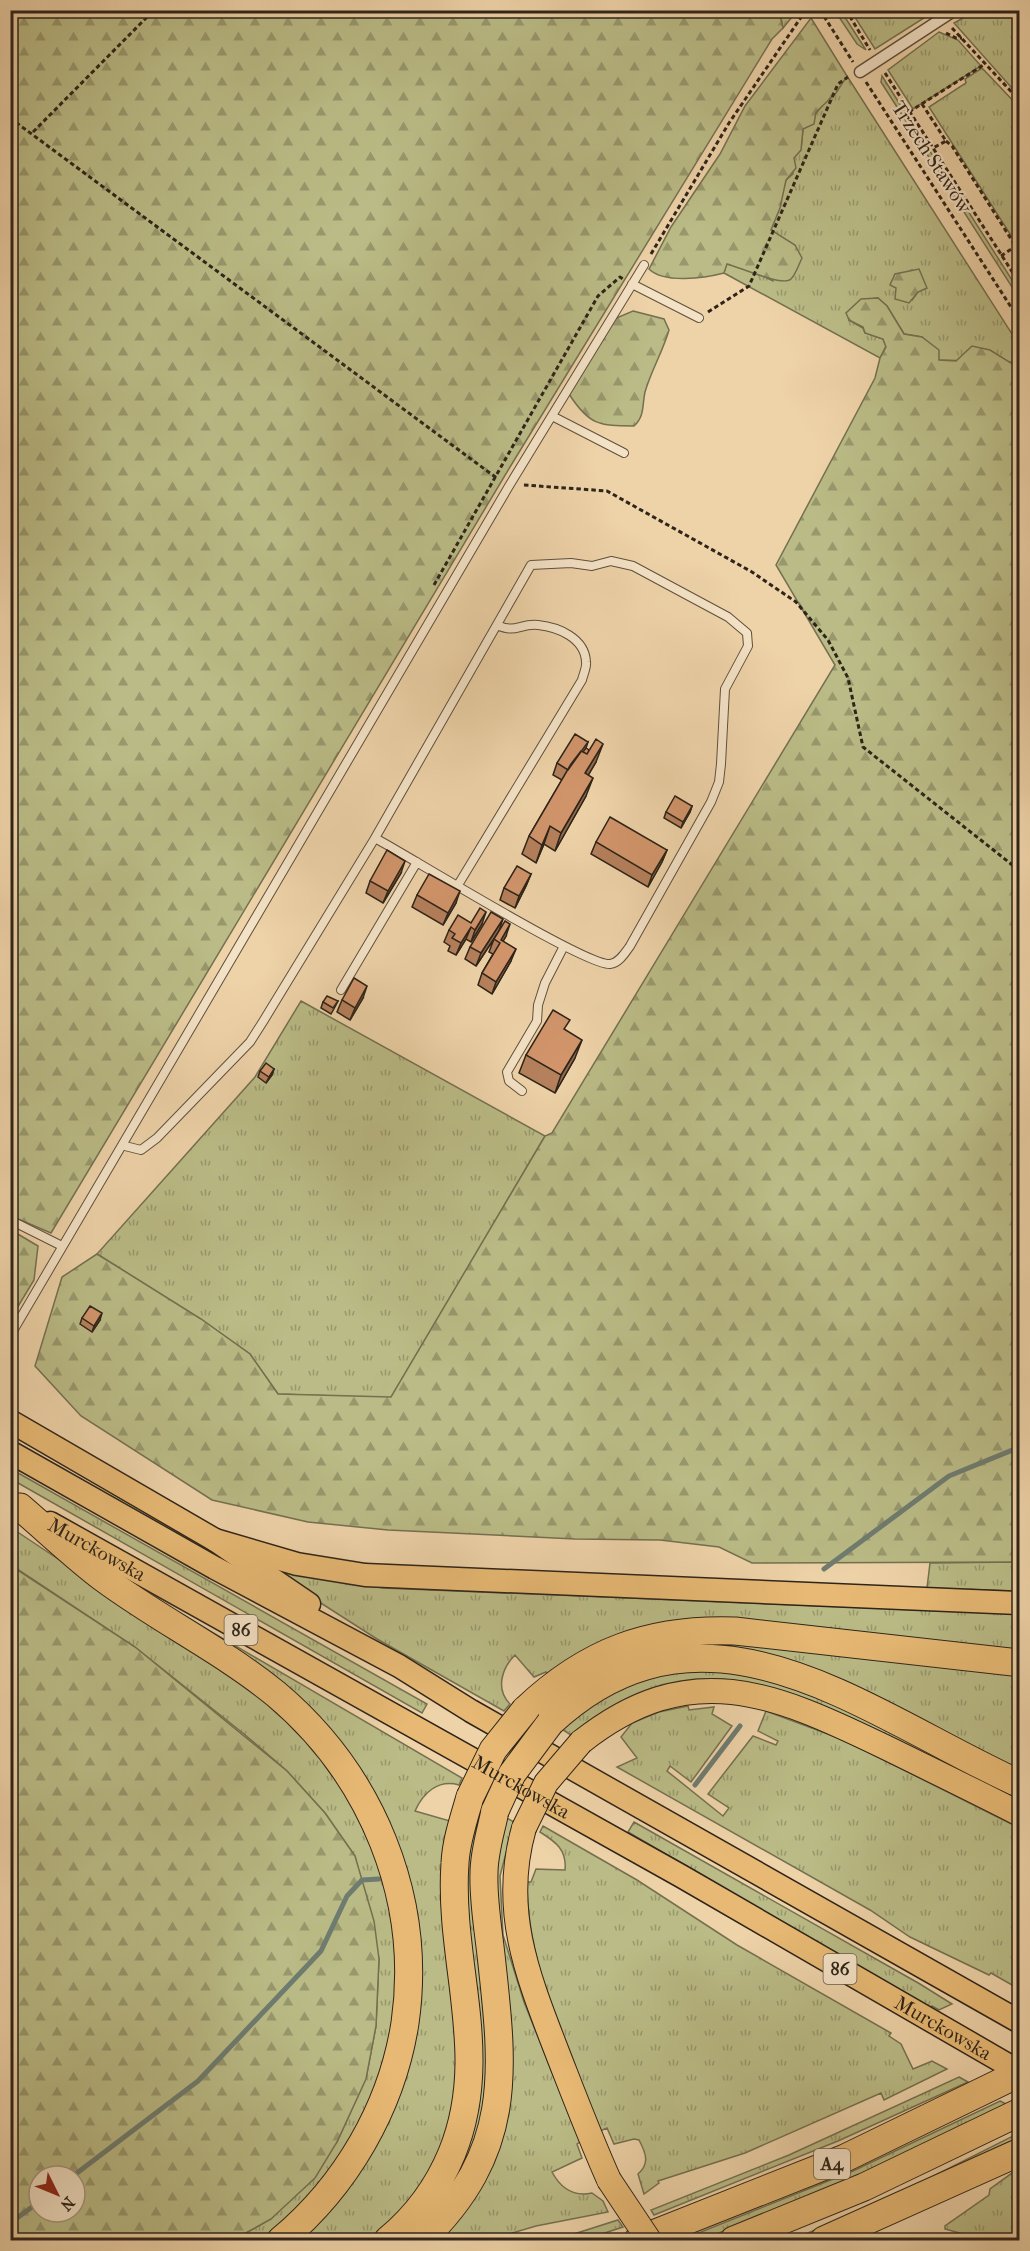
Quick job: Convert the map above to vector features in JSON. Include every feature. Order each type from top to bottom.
[{"type":"highway","points":[[15,1504],[102,1577],[275,1694],[301,1718],[348,1773],[369,1808],[389,1855],[403,1908],[409,1955],[407,2011],[396,2067],[375,2119],[357,2153],[324,2198],[281,2241]]},
{"type":"highway","points":[[388,2241],[421,2207],[436,2186],[458,2138],[469,2098],[470,2039],[454,1892],[455,1861],[470,1797],[493,1750],[525,1710],[566,1675],[602,1655],[646,1639],[700,1630],[747,1632],[1020,1663]]},
{"type":"highway","points":[[423,2241],[450,2212],[476,2173],[497,2110],[501,2069],[500,2037],[484,1881],[487,1846],[495,1811],[512,1774],[550,1723],[570,1704],[606,1681],[647,1665],[695,1657],[733,1659],[776,1669],[839,1693],[1020,1784]]},
{"type":"highway","points":[[649,2241],[609,2180],[525,1965],[516,1917],[514,1887],[525,1828],[546,1783],[581,1742],[624,1713],[657,1699],[704,1691],[763,1696],[835,1723],[1020,1814]]},
{"type":"highway","name":"A4","points":[[638,2241],[845,2158],[1018,2072]]},
{"type":"highway","name":"A4","points":[[734,2241],[864,2187],[1020,2112]]},
{"type":"highway","points":[[824,2241],[1020,2152]]},
{"type":"main road","points":[[10,1421],[215,1540],[399,1666]]},
{"type":"main road","name":"Murckowska","points":[[10,1452],[215,1568],[399,1666],[522,1740],[1020,2022]]},
{"type":"main road","name":"Murckowska","points":[[15,1504],[681,1876],[1018,2072]]},
{"type":"main road","points":[[215,1540],[297,1564],[365,1575],[1020,1603]]},
{"type":"street","points":[[860,72],[955,10]]},
{"type":"lane","points":[[10,1336],[124,1146],[509,486],[644,265]]},
{"type":"lane","points":[[632,284],[699,318]]},
{"type":"lane","points":[[552,416],[624,453]]},
{"type":"lane","points":[[124,1146],[141,1150],[157,1138],[250,1042],[375,838],[531,565],[571,563],[592,566],[611,561],[633,566],[728,617],[747,633],[748,646],[725,689],[719,782],[700,823],[630,946],[623,957],[612,964],[599,963],[564,946],[375,838]]},
{"type":"lane","points":[[458,885],[582,680],[587,662],[581,646],[567,632],[536,625],[509,631],[497,625]]},
{"type":"lane","points":[[341,990],[417,862]]},
{"type":"lane","points":[[522,1091],[509,1081],[507,1072],[537,1021],[538,1005],[545,982],[564,946]]},
{"type":"lane","points":[[10,1220],[62,1246]]},
{"type":"path","points":[[33,132],[154,10]]},
{"type":"path","points":[[644,265],[729,123],[806,10]]},
{"type":"path","name":"Trzech Stawów","points":[[820,10],[1020,321]]},
{"type":"path","points":[[846,10],[932,149],[1020,284]]},
{"type":"path","points":[[944,16],[1020,101]]},
{"type":"path","points":[[909,112],[985,64]]},
{"type":"path","points":[[699,318],[749,286],[838,84],[860,72]]},
{"type":"path","points":[[922,104],[1020,252]]},
{"type":"path","points":[[10,118],[33,132],[509,486],[607,491],[752,572],[796,602],[828,640],[848,678],[862,747],[1020,871]]},
{"type":"path","points":[[932,149],[945,141]]},
{"type":"path","points":[[1001,256],[1016,246]]},
{"type":"green space","points":[[11,11],[773,11],[781,19],[783,28],[772,39],[510,467],[51,1233],[11,1216]]},
{"type":"green space","points":[[773,11],[797,11],[783,28],[781,19]]},
{"type":"green space","points":[[835,11],[841,11],[866,50],[857,44]]},
{"type":"green space","points":[[851,11],[935,11],[875,49]]},
{"type":"green space","points":[[976,11],[1019,11],[1019,96],[954,23]]},
{"type":"green space","points":[[811,18],[847,76],[836,93],[816,112],[814,124],[803,129],[801,150],[794,158],[796,168],[786,180],[780,208],[771,230],[795,245],[802,258],[791,279],[786,281],[760,276],[727,264],[724,273],[706,277],[674,278],[656,274],[649,269],[671,227],[720,154],[745,106]]},
{"type":"green space","points":[[939,32],[958,40],[981,66],[913,109],[888,70]]},
{"type":"green space","points":[[982,68],[1019,107],[1019,248],[929,107],[966,83],[965,79]]},
{"type":"green space","points":[[847,76],[1019,345],[1019,368],[1012,362],[938,360],[922,337],[904,334],[887,306],[878,298],[870,299],[849,320],[863,328],[865,333],[883,339],[886,346],[880,358],[724,273],[726,264],[746,268],[773,281],[781,237],[770,230],[786,180],[793,174],[793,158],[801,150],[803,129]],"holes":[[[912,270],[921,278],[918,292],[912,300],[897,295],[900,280],[905,274]]]},
{"type":"green space","points":[[882,76],[1019,291],[1019,298],[881,82]]},
{"type":"green space","points":[[919,269],[927,288],[918,292],[909,303],[895,299],[896,288],[890,285],[895,274]]},
{"type":"green space","points":[[878,298],[887,306],[904,334],[922,337],[939,350],[939,360],[956,361],[972,346],[990,350],[1019,368],[1019,1562],[752,1563],[719,1547],[660,1540],[575,1539],[388,1530],[308,1522],[212,1500],[81,1416],[35,1366],[62,1277],[97,1254],[201,1319],[250,1354],[278,1394],[391,1397],[545,1136],[552,1133],[835,665],[776,565],[875,378],[880,358],[886,347],[883,339],[865,333],[863,327],[849,320],[846,313],[861,299]]},
{"type":"green space","points":[[633,311],[664,319],[669,330],[645,392],[642,414],[634,426],[596,422],[583,412],[569,394],[614,319]]},
{"type":"green space","points":[[301,1001],[545,1136],[391,1398],[278,1394],[250,1354],[201,1319],[97,1254],[255,1077]]},
{"type":"green space","points":[[11,1230],[38,1246],[34,1280],[11,1318]]},
{"type":"green space","points":[[11,1469],[427,1704],[422,1713],[11,1479]]},
{"type":"green space","points":[[10,1527],[207,1658],[268,1702],[327,1761],[382,1859],[400,1970],[384,2074],[345,2154],[284,2224],[263,2240],[233,2240],[271,2219],[337,2142],[366,2078],[376,2026],[379,1959],[355,1856],[325,1813],[287,1771],[244,1734],[135,1647],[11,1565]]},
{"type":"green space","points":[[1019,1562],[1019,1591],[927,1588],[930,1563]]},
{"type":"green space","points":[[10,1565],[135,1647],[287,1771],[325,1813],[355,1856],[374,1921],[379,1959],[376,2026],[366,2079],[337,2142],[315,2178],[271,2219],[233,2240],[11,2240]]},
{"type":"green space","points":[[263,1566],[383,1588],[1019,1614],[1019,1654],[763,1626],[549,1675],[546,1672],[534,1677],[515,1655],[510,1660],[502,1679],[503,1692],[510,1704],[504,1711],[377,1639]]},
{"type":"green space","points":[[191,1620],[462,1778],[459,1785],[444,1784],[432,1789],[422,1798],[415,1811],[450,1821],[461,2086],[430,2180],[373,2240],[292,2240],[409,2051],[378,1804]]},
{"type":"green space","points":[[718,1641],[1019,1673],[1019,1774],[722,1649],[543,1718],[534,1714],[555,1694],[642,1650]]},
{"type":"green space","points":[[703,1668],[792,1684],[1019,1794],[1019,1802],[842,1715],[802,1698],[764,1686],[726,1680],[688,1680],[650,1689],[611,1707],[571,1735],[560,1728],[599,1698],[651,1676]]},
{"type":"green space","points":[[688,1706],[689,1710],[714,1707],[712,1714],[732,1726],[691,1782],[670,1766],[667,1771],[723,1816],[729,1808],[708,1794],[753,1736],[776,1745],[778,1741],[758,1731],[766,1711],[844,1740],[1019,1828],[1019,1989],[991,1973],[989,1975],[910,1937],[870,1910],[617,1767],[637,1758],[621,1737],[632,1723],[659,1712]]},
{"type":"green space","points":[[478,1802],[488,1808],[491,2073],[470,2164],[419,2232],[408,2240],[451,2182],[465,1881]]},
{"type":"green space","points":[[505,1817],[514,1822],[500,1876],[503,1935],[524,2002],[580,2142],[577,2144],[582,2158],[552,2172],[568,2190],[579,2194],[592,2193],[603,2201],[608,2212],[536,2226],[488,2240],[437,2240],[490,2165],[494,1875]]},
{"type":"green space","points":[[634,1822],[952,2004],[939,2010],[932,2006],[930,2008],[628,1832]]},
{"type":"green space","points":[[543,1826],[637,1880],[737,1945],[891,2033],[889,2036],[901,2044],[913,2069],[932,2061],[947,2069],[884,2100],[881,2093],[745,2153],[658,2181],[659,2183],[644,2194],[638,2174],[644,2166],[645,2154],[639,2140],[614,2144],[607,2128],[600,2131],[563,2040],[542,1978],[529,1914],[527,1882],[531,1882],[536,1869],[565,1870],[564,1857],[559,1847],[540,1832]]},
{"type":"green space","points":[[959,2077],[968,2082],[838,2141],[654,2215],[651,2210],[789,2155]]},
{"type":"green space","points":[[1000,2101],[1008,2105],[885,2164],[702,2240],[681,2240],[853,2171]]},
{"type":"green space","points":[[1019,2133],[1019,2141],[869,2214],[804,2240],[791,2240],[878,2204]]},
{"type":"green space","points":[[1019,2168],[1019,2240],[985,2240],[945,2229],[945,2226],[989,2195],[990,2189]]},
{"type":"green space","points":[[618,2220],[623,2227],[583,2240],[555,2240]]},
{"type":"building","points":[[575,734],[588,742],[568,770],[557,763]]},
{"type":"building","points":[[596,739],[603,744],[585,773],[593,778],[561,833],[550,826],[542,845],[529,836],[571,764],[581,751],[587,754]]},
{"type":"building","points":[[675,796],[692,806],[683,822],[666,812]]},
{"type":"building","points":[[610,817],[667,850],[652,875],[596,842]]},
{"type":"building","points":[[387,850],[405,861],[388,891],[370,881]]},
{"type":"building","points":[[517,866],[531,874],[519,896],[504,888]]},
{"type":"building","points":[[429,874],[460,891],[448,913],[417,895]]},
{"type":"building","points":[[480,908],[486,912],[475,930],[471,927],[461,943],[452,938],[455,934],[449,930],[458,915],[471,923]]},
{"type":"building","points":[[491,912],[503,919],[481,953],[470,947]]},
{"type":"building","points":[[505,921],[510,924],[501,940],[516,949],[496,982],[482,973],[500,943],[494,939]]},
{"type":"building","points":[[354,978],[367,986],[355,1008],[342,1000]]},
{"type":"building","points":[[327,996],[338,1001],[333,1008],[323,1002]]},
{"type":"building","points":[[553,1010],[570,1020],[564,1029],[582,1040],[561,1075],[526,1055]]},
{"type":"building","points":[[266,1063],[274,1069],[269,1077],[260,1071]]},
{"type":"building","points":[[90,1306],[102,1313],[94,1326],[82,1318]]},
{"type":"waterway","points":[[824,1569],[949,1476],[1020,1447]]},
{"type":"waterway","points":[[695,1785],[740,1726]]},
{"type":"waterway","points":[[87,2165],[198,2081],[321,1951],[347,1896],[362,1880],[379,1879]]},
{"type":"waterway","points":[[10,2223],[27,2211]]}]
